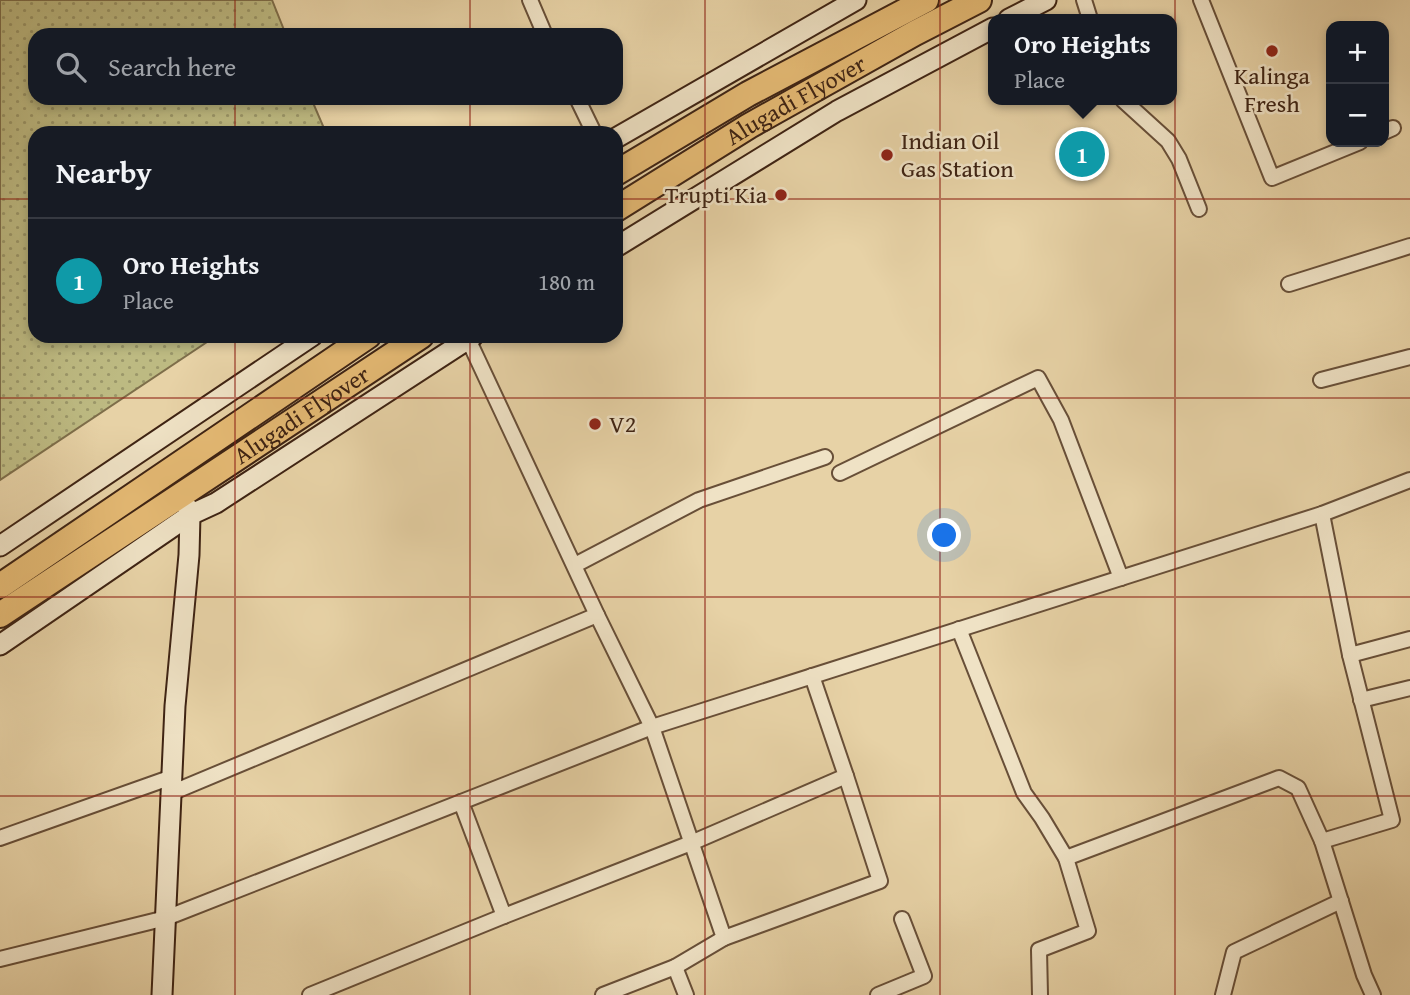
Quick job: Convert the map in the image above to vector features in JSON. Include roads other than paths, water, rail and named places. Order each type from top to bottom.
[{"type":"highway","name":"Alugadi Flyover","points":[[623,169],[748,94],[926,0]]},
{"type":"highway","name":"Alugadi Flyover","points":[[623,205],[749,126],[979,0]]},
{"type":"highway","points":[[0,586],[358,343]]},
{"type":"highway","name":"Alugadi Flyover","points":[[0,615],[187,505],[212,475],[410,343]]},
{"type":"street","points":[[530,0],[542,28]]},
{"type":"street","points":[[623,134],[856,0]]},
{"type":"street","points":[[1019,14],[1046,0]]},
{"type":"street","points":[[1201,0],[1272,178],[1348,147]]},
{"type":"street","points":[[623,243],[837,111],[988,31]]},
{"type":"street","points":[[580,105],[590,126]]},
{"type":"street","points":[[1128,105],[1168,141],[1179,159],[1199,209]]},
{"type":"street","points":[[1289,284],[1410,246]]},
{"type":"street","points":[[0,546],[302,343]]},
{"type":"street","points":[[0,645],[187,505],[216,503],[461,343]]},
{"type":"street","points":[[473,343],[597,615],[652,727],[724,938]]},
{"type":"street","points":[[1321,380],[1410,356]]},
{"type":"street","points":[[840,473],[1038,378],[1061,420],[1121,578]]},
{"type":"street","points":[[575,565],[699,500],[825,457]]},
{"type":"street","points":[[0,959],[166,918],[652,727],[1322,514],[1410,480]]},
{"type":"street","points":[[162,995],[175,706],[190,555],[187,505]]},
{"type":"street","points":[[1322,514],[1350,655],[1392,820],[1322,841]]},
{"type":"street","points":[[0,838],[171,785],[597,615]]},
{"type":"street","points":[[959,629],[1024,793],[1066,858],[1088,931],[1039,950],[1040,995]]},
{"type":"street","points":[[1350,655],[1410,639]]},
{"type":"street","points":[[603,995],[675,967],[724,938],[880,881],[812,676]]},
{"type":"street","points":[[1362,699],[1410,688]]},
{"type":"street","points":[[310,995],[691,843],[846,776]]},
{"type":"street","points":[[1066,858],[1279,779],[1298,788],[1322,841],[1364,975],[1373,995]]},
{"type":"street","points":[[461,802],[504,916]]},
{"type":"street","points":[[1223,995],[1234,952],[1341,901]]},
{"type":"street","points":[[878,995],[924,976],[902,919]]},
{"type":"street","points":[[675,967],[686,995]]},
{"type":"place","name":"Kalinga Fresh","points":[[1272,51]]},
{"type":"place","name":"Oro Heights","points":[[1082,154]]},
{"type":"place","name":"Indian Oil Gas Station","points":[[887,155]]},
{"type":"place","name":"Trupti Kia","points":[[781,195]]},
{"type":"place","name":"V2","points":[[595,424]]}]
